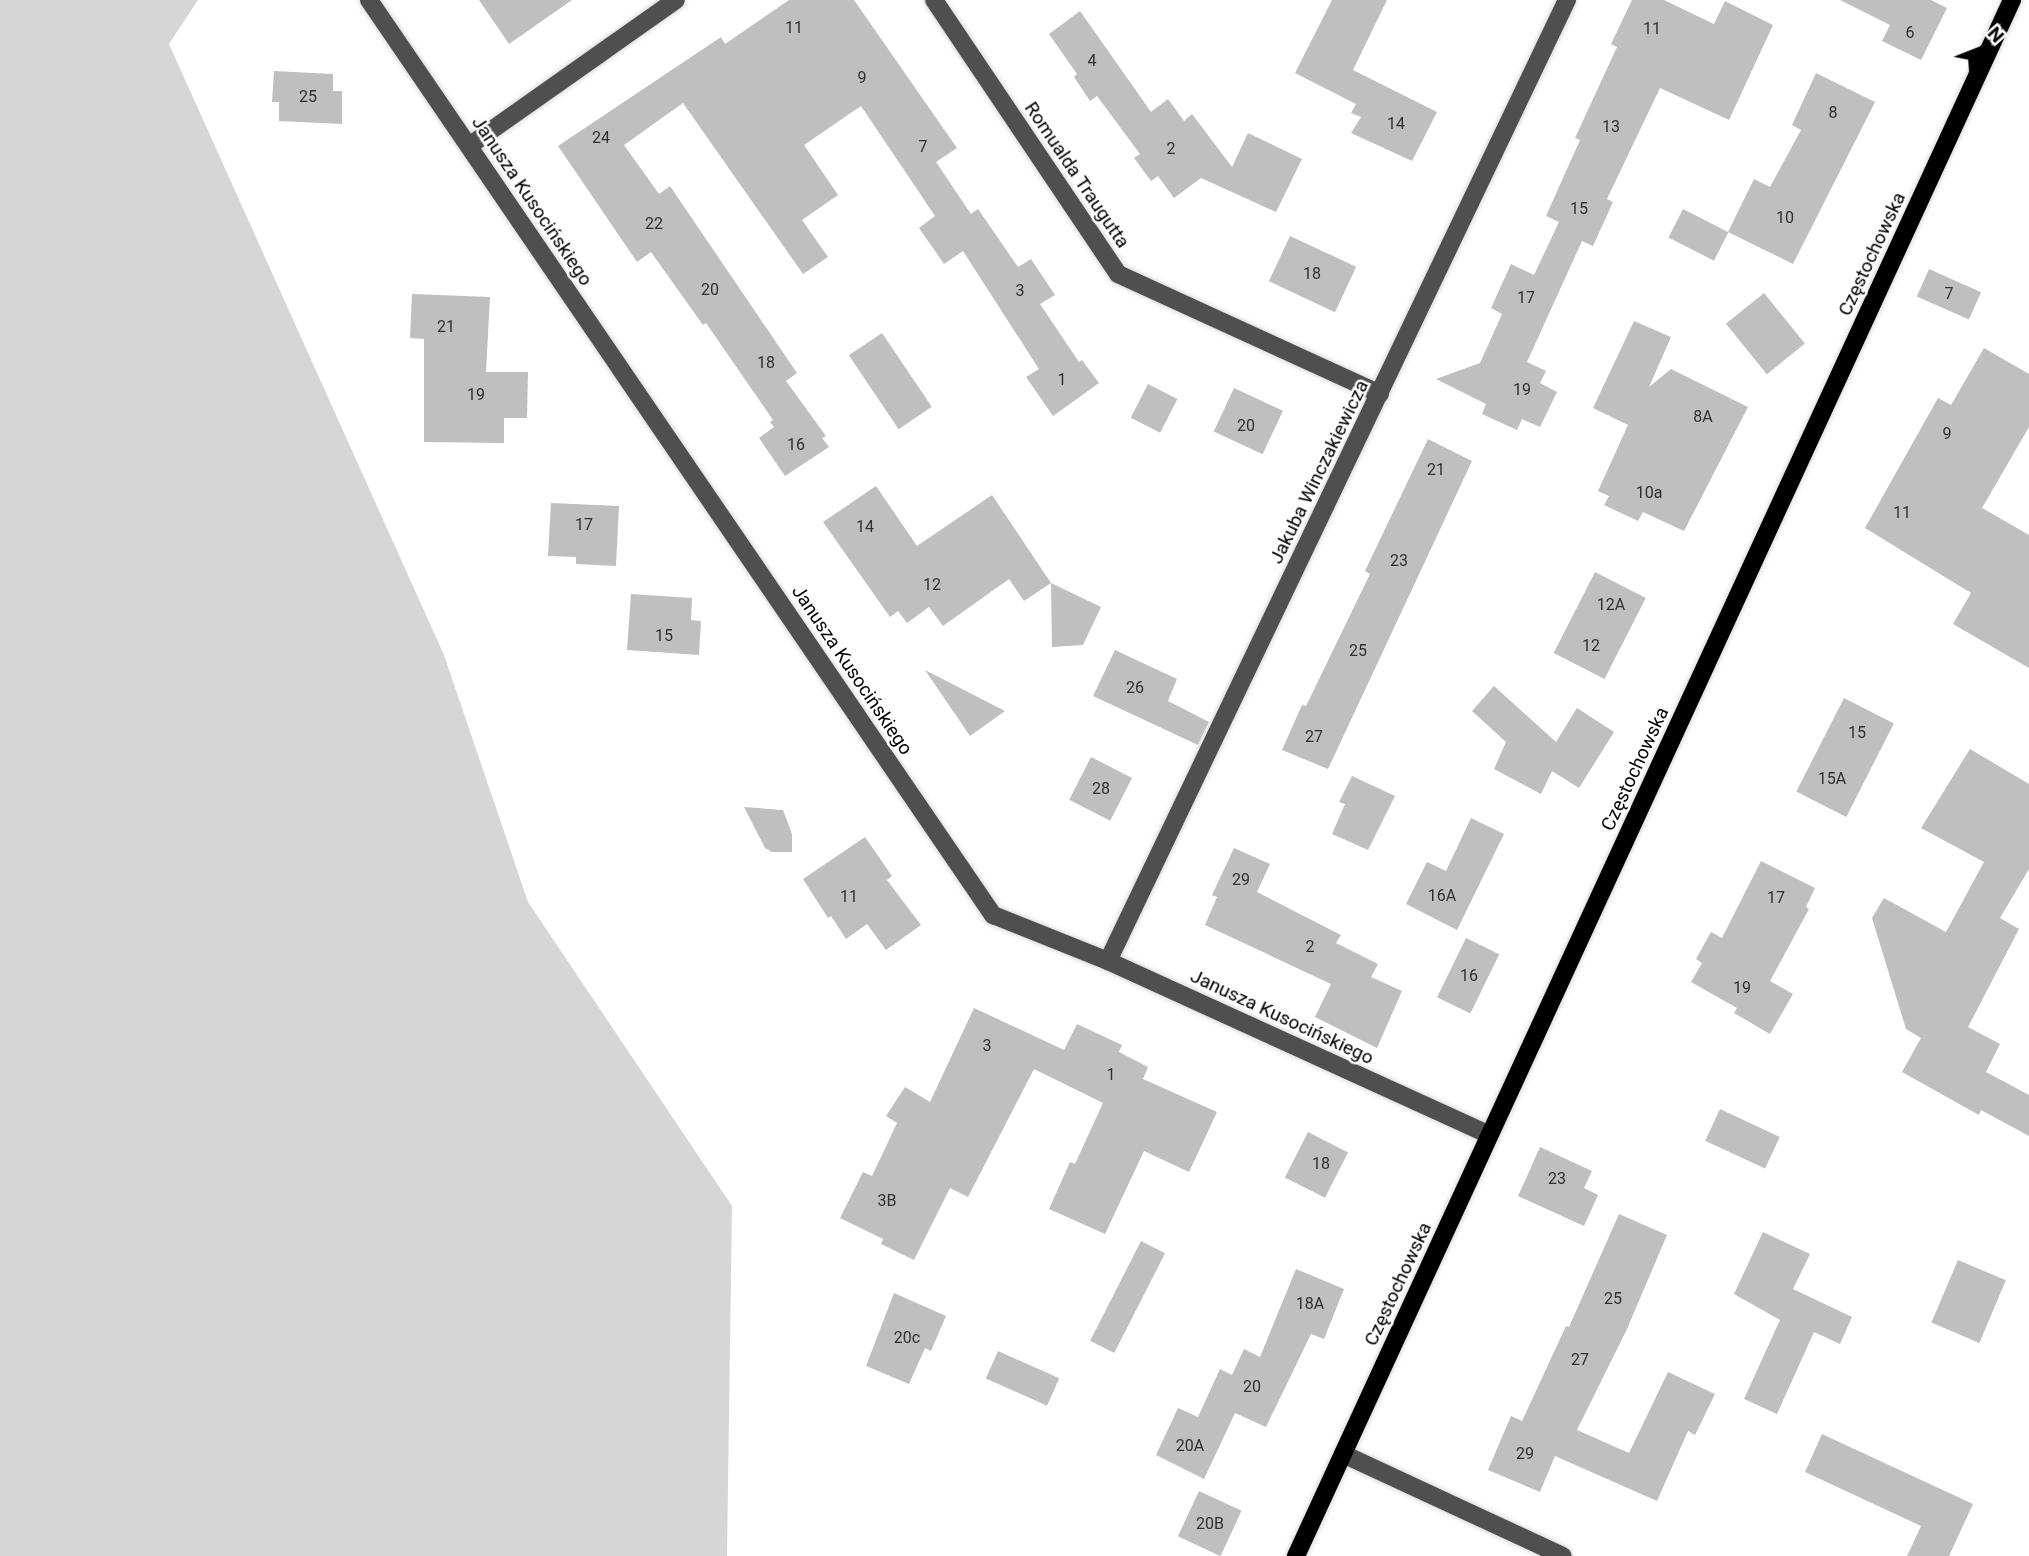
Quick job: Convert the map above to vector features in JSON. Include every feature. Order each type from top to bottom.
[{"type":"main road","name":"Częstochowska","points":[[1296,1556],[2012,0]]},
{"type":"street","name":"Janusza Kusocińskiego","points":[[369,0],[993,915],[1108,961],[1489,1135]]},
{"type":"street","points":[[469,146],[676,0]]},
{"type":"street","name":"Romualda Traugutta","points":[[934,0],[1118,274],[1380,394]]},
{"type":"street","name":"Jakuba Winczakiewicza","points":[[1108,961],[1567,0]]},
{"type":"street","points":[[1343,1454],[1563,1556]]},
{"type":"shaded area","points":[[0,0],[198,0],[169,44],[444,655],[528,902],[732,1206],[727,1556],[0,1556]]},
{"type":"building","points":[[479,0],[572,0],[509,44]]},
{"type":"building","points":[[789,0],[854,0],[957,148],[936,162],[971,214],[978,209],[1018,267],[1031,259],[1055,295],[1040,304],[1079,362],[1082,360],[1099,383],[1053,416],[1026,377],[1039,369],[963,251],[944,264],[919,228],[935,216],[861,106],[804,145],[838,195],[802,220],[828,257],[803,274],[683,103],[624,145],[659,194],[670,186],[797,373],[786,381],[826,436],[822,438],[829,447],[785,476],[759,438],[774,427],[770,422],[773,420],[706,323],[703,325],[651,252],[637,262],[558,146],[721,37],[725,44]]},
{"type":"building","points":[[1332,0],[1387,0],[1353,70],[1437,112],[1412,161],[1351,133],[1361,117],[1351,113],[1356,104],[1295,73]]},
{"type":"building","points":[[1632,0],[1664,0],[1714,24],[1725,1],[1773,25],[1729,120],[1660,88],[1607,199],[1613,202],[1593,246],[1582,241],[1527,362],[1546,371],[1540,383],[1557,392],[1540,427],[1522,419],[1517,430],[1482,414],[1486,404],[1436,379],[1480,363],[1502,314],[1491,308],[1511,264],[1534,275],[1559,222],[1546,216],[1580,140],[1575,138],[1617,47],[1611,44]]},
{"type":"building","points":[[1840,0],[1931,0],[1947,8],[1921,60],[1882,41],[1890,25]]},
{"type":"building","points":[[1080,11],[1151,112],[1168,99],[1184,121],[1192,114],[1232,167],[1248,133],[1302,159],[1276,212],[1201,178],[1174,198],[1158,176],[1151,181],[1134,158],[1140,154],[1097,96],[1090,101],[1074,77],[1077,74],[1049,34]]},
{"type":"building","points":[[274,71],[333,74],[333,91],[342,91],[342,124],[279,121],[279,102],[272,102]]},
{"type":"building","points":[[1816,73],[1875,102],[1793,264],[1728,232],[1754,179],[1770,187],[1801,130],[1792,125]]},
{"type":"building","points":[[1683,209],[1728,232],[1714,261],[1668,238]]},
{"type":"building","points":[[1290,236],[1356,267],[1335,312],[1269,281]]},
{"type":"building","points":[[1929,269],[1981,292],[1969,320],[1917,296]]},
{"type":"building","points":[[1764,293],[1805,344],[1767,374],[1726,324]]},
{"type":"building","points":[[412,294],[490,297],[486,372],[528,372],[527,418],[504,418],[504,443],[424,442],[424,339],[410,338]]},
{"type":"building","points":[[1634,321],[1671,337],[1649,387],[1671,369],[1748,407],[1684,531],[1643,512],[1638,521],[1604,505],[1609,496],[1598,491],[1628,425],[1593,408]]},
{"type":"building","points":[[882,333],[932,407],[899,429],[849,355]]},
{"type":"building","points":[[1984,348],[2029,374],[2029,427],[1982,508],[2029,535],[2029,668],[1953,624],[1971,593],[1865,528],[1938,398],[1951,405]]},
{"type":"building","points":[[1148,384],[1177,399],[1160,433],[1131,418]]},
{"type":"building","points":[[1234,388],[1283,411],[1263,454],[1214,432]]},
{"type":"building","points":[[1428,439],[1472,461],[1328,769],[1282,750],[1302,705],[1306,706],[1370,574],[1365,571]]},
{"type":"building","points":[[876,486],[917,546],[992,495],[1051,583],[1024,601],[1009,579],[943,626],[929,607],[907,623],[898,611],[890,617],[823,522]]},
{"type":"building","points":[[551,503],[619,506],[616,566],[576,564],[576,557],[548,556]]},
{"type":"building","points":[[1595,572],[1646,598],[1604,679],[1554,653]]},
{"type":"building","points":[[1051,583],[1101,607],[1083,645],[1052,647]]},
{"type":"building","points":[[631,594],[692,598],[691,620],[701,621],[699,655],[627,650]]},
{"type":"building","points":[[1115,650],[1177,679],[1168,701],[1209,722],[1198,745],[1093,696]]},
{"type":"building","points":[[925,670],[1005,711],[970,736]]},
{"type":"building","points":[[1494,686],[1556,742],[1577,708],[1614,732],[1579,788],[1552,771],[1541,794],[1494,769],[1506,742],[1472,711]]},
{"type":"building","points":[[1844,698],[1894,723],[1846,817],[1796,792]]},
{"type":"building","points":[[1970,749],[2029,784],[2029,869],[2000,918],[2019,929],[1968,1027],[2000,1044],[1986,1072],[2029,1095],[2029,1136],[1981,1110],[1979,1115],[1902,1072],[1921,1038],[1906,1029],[1872,918],[1884,898],[1946,932],[1984,862],[1921,828]]},
{"type":"building","points":[[1091,757],[1132,778],[1110,821],[1069,800]]},
{"type":"building","points":[[1352,776],[1395,796],[1368,850],[1332,834],[1345,804],[1339,802]]},
{"type":"building","points":[[744,807],[783,810],[792,834],[792,852],[772,852],[765,848]]},
{"type":"building","points":[[1471,818],[1504,834],[1457,930],[1406,904],[1427,862],[1446,871]]},
{"type":"building","points":[[865,837],[892,876],[887,880],[921,925],[886,950],[867,924],[846,939],[831,916],[828,918],[803,879]]},
{"type":"building","points":[[1234,848],[1270,864],[1257,892],[1341,935],[1336,943],[1378,964],[1371,977],[1402,991],[1377,1048],[1315,1017],[1331,984],[1205,925],[1217,897],[1212,895]]},
{"type":"building","points":[[1761,861],[1815,888],[1806,907],[1809,909],[1770,981],[1793,994],[1770,1034],[1734,1013],[1737,1008],[1691,982],[1702,963],[1696,959],[1711,932],[1722,938]]},
{"type":"building","points":[[1466,938],[1499,954],[1470,1014],[1437,997]]},
{"type":"building","points":[[974,1008],[1064,1050],[1077,1024],[1122,1045],[1119,1052],[1148,1067],[1143,1079],[1217,1112],[1189,1172],[1144,1151],[1105,1234],[1049,1209],[1070,1162],[1075,1164],[1103,1103],[1034,1069],[968,1197],[950,1188],[914,1260],[881,1244],[883,1239],[840,1218],[863,1172],[872,1176],[897,1123],[886,1116],[905,1087],[930,1102]]},
{"type":"building","points":[[1720,1109],[1780,1137],[1765,1169],[1705,1141]]},
{"type":"building","points":[[1308,1132],[1348,1152],[1325,1198],[1285,1177]]},
{"type":"building","points":[[1540,1147],[1592,1171],[1584,1188],[1598,1195],[1584,1226],[1518,1196]]},
{"type":"building","points":[[1619,1214],[1667,1235],[1627,1329],[1577,1430],[1629,1453],[1668,1372],[1715,1394],[1695,1435],[1688,1431],[1657,1501],[1555,1456],[1540,1492],[1488,1470],[1511,1416],[1522,1421],[1566,1326],[1569,1327]]},
{"type":"building","points":[[1763,1232],[1810,1254],[1793,1289],[1852,1317],[1840,1344],[1814,1332],[1777,1414],[1744,1399],[1780,1320],[1734,1294]]},
{"type":"building","points":[[1141,1241],[1165,1253],[1114,1353],[1090,1341]]},
{"type":"building","points":[[1958,1260],[2006,1280],[1979,1343],[1931,1323]]},
{"type":"building","points":[[1296,1269],[1344,1289],[1324,1339],[1311,1334],[1266,1427],[1235,1413],[1204,1479],[1156,1455],[1178,1408],[1198,1417],[1220,1369],[1232,1375],[1244,1349],[1260,1357]]},
{"type":"building","points":[[894,1293],[946,1316],[931,1351],[925,1348],[909,1384],[866,1366]]},
{"type":"building","points":[[998,1351],[1059,1378],[1047,1406],[986,1378]]},
{"type":"building","points":[[1822,1434],[1973,1504],[1949,1556],[1907,1556],[1921,1526],[1805,1472]]},
{"type":"building","points":[[1199,1491],[1242,1511],[1221,1556],[1178,1536]]}]
